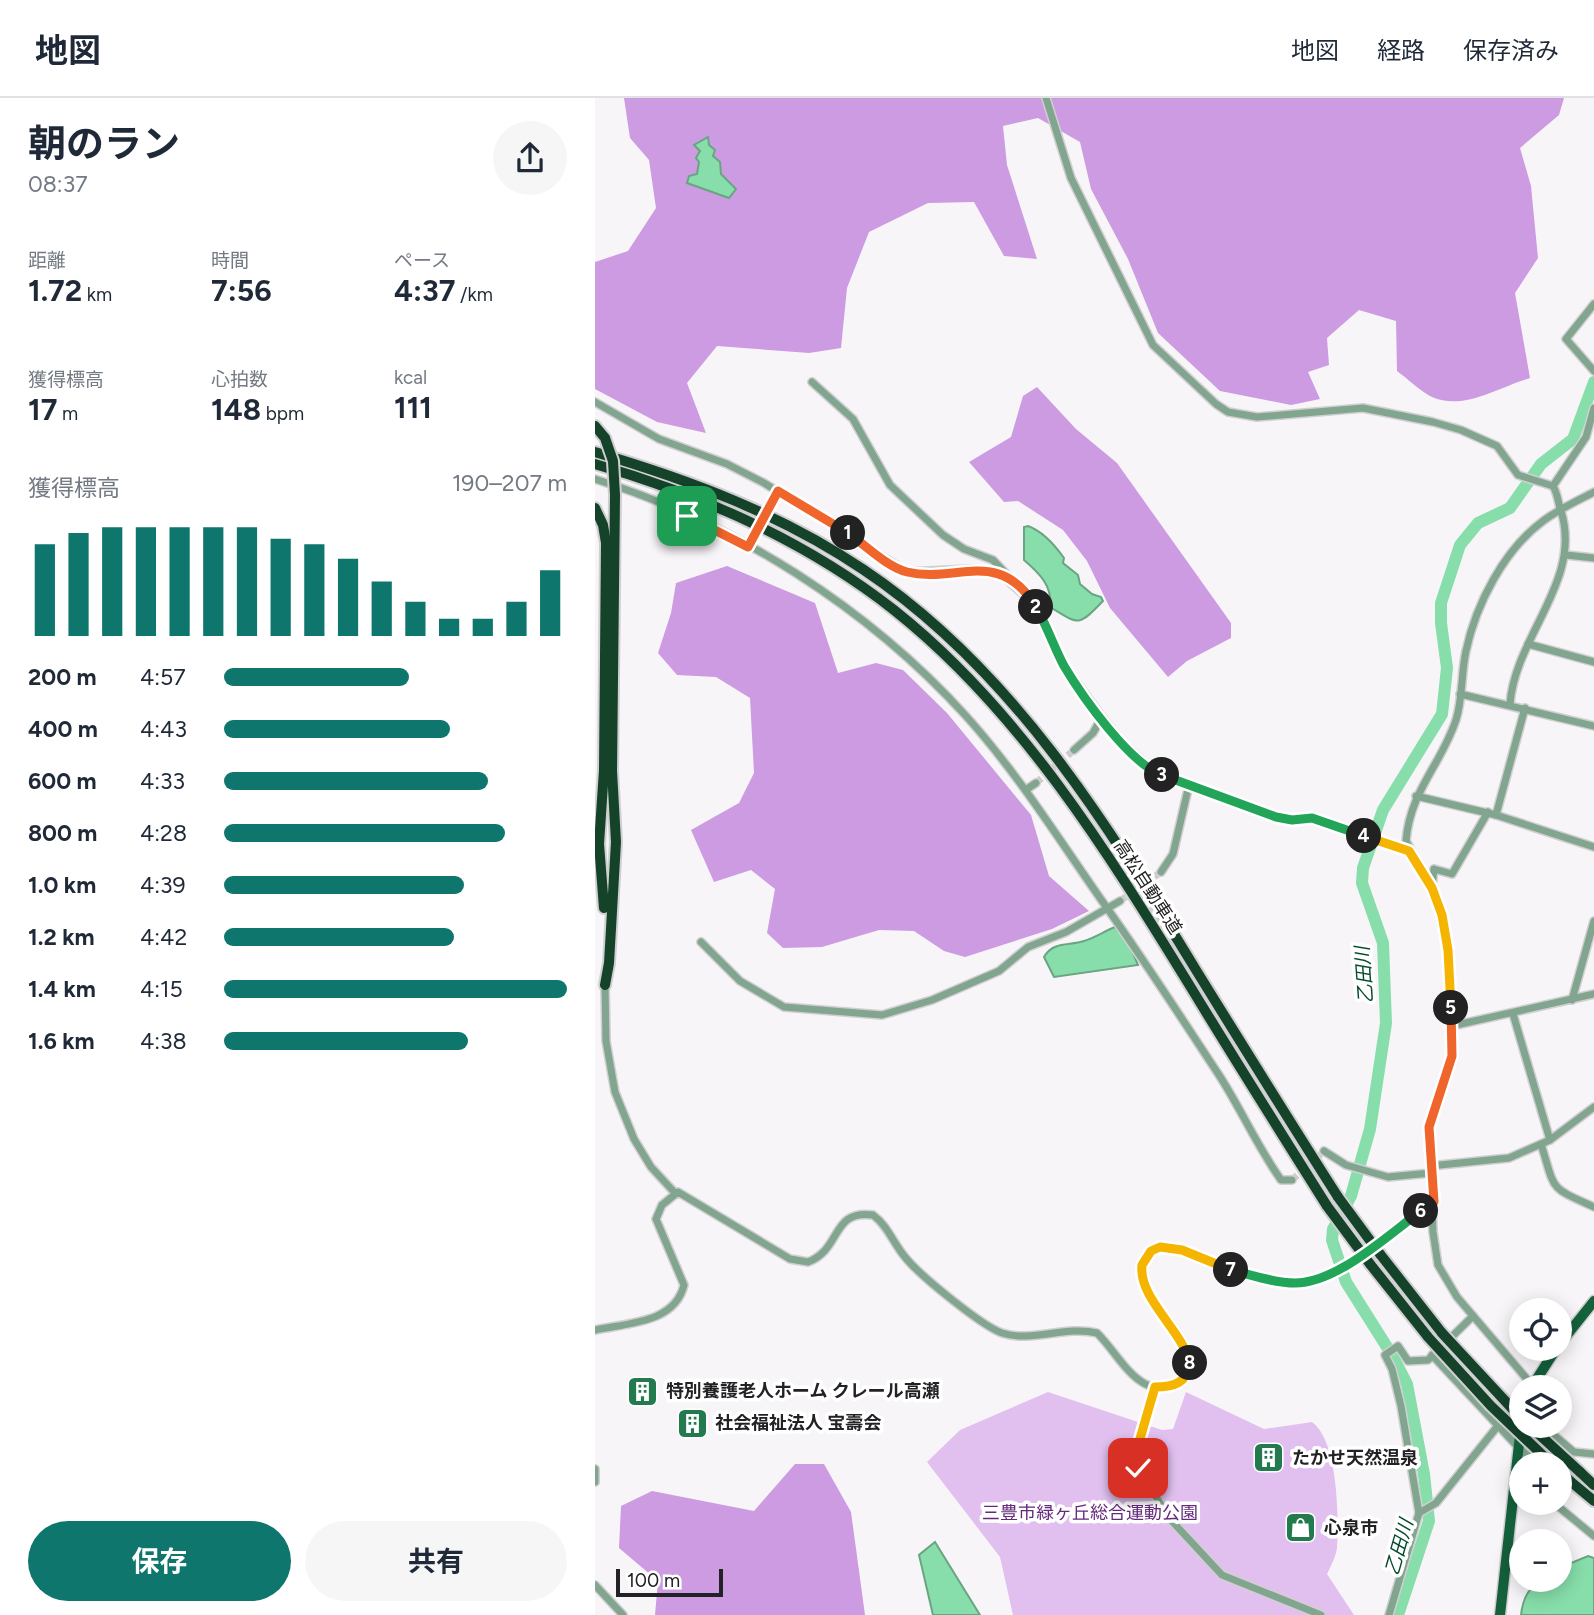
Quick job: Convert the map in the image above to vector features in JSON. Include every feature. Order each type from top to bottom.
[{"type":"highway","points":[[595,425],[605,438],[613,461],[615,495],[612,771],[616,842],[609,963],[600,985]]},
{"type":"highway","name":"高松自動車道","points":[[595,452],[666,473],[744,503],[786,524],[867,572],[937,627],[975,663],[1046,740],[1136,872],[1338,1198],[1442,1333],[1509,1405]]},
{"type":"highway","name":"高松自動車道","points":[[595,464],[660,483],[780,537],[885,603],[963,672],[1071,802],[1125,880],[1327,1206],[1428,1337],[1491,1406],[1539,1452]]},
{"type":"highway","points":[[595,508],[603,525],[606,542],[604,771],[599,844],[604,902],[600,985]]},
{"type":"highway","points":[[1543,1438],[1594,1485]]},
{"type":"highway","points":[[1572,1483],[1594,1501]]},
{"type":"main road","points":[[1572,1330],[1593,1306]]},
{"type":"main road","points":[[1500,1615],[1520,1438]]},
{"type":"street","points":[[1046,98],[1071,178],[1153,345],[1216,404],[1228,412],[1257,418],[1363,408],[1433,422],[1461,430],[1497,446],[1518,475],[1553,486]]},
{"type":"street","points":[[1594,304],[1566,339],[1594,371]]},
{"type":"street","points":[[813,382],[853,419],[890,485],[943,536],[964,549],[993,560],[1006,571],[1033,603],[1064,665],[1102,717],[1145,765],[1189,785],[1276,817],[1324,821],[1409,851]]},
{"type":"street","points":[[595,402],[659,439],[726,464],[907,572],[972,569],[994,572],[1016,585]]},
{"type":"street","points":[[1553,486],[1586,437],[1594,408]]},
{"type":"street","points":[[595,479],[750,543],[845,607],[909,659],[967,717],[1027,789],[1107,907],[1231,1094],[1264,1156],[1281,1180],[1292,1180]]},
{"type":"street","points":[[1510,704],[1516,669],[1566,555],[1567,531],[1553,486]]},
{"type":"street","points":[[1521,1375],[1440,1273],[1433,1232],[1434,1202],[1429,1127],[1449,1073],[1452,1026],[1448,950],[1442,915],[1432,888],[1409,851],[1407,823],[1416,796],[1447,742],[1456,719],[1466,652],[1481,603],[1514,550],[1534,529],[1560,510],[1594,492]]},
{"type":"street","points":[[750,543],[777,493]]},
{"type":"street","points":[[1566,555],[1594,558]]},
{"type":"street","points":[[1528,645],[1594,662]]},
{"type":"street","points":[[1460,694],[1594,726]]},
{"type":"street","points":[[1432,888],[1434,869],[1453,874],[1492,813],[1525,708]]},
{"type":"street","points":[[1074,750],[1093,733],[1102,717]]},
{"type":"street","points":[[1027,789],[1036,783]]},
{"type":"street","points":[[1161,872],[1173,854],[1189,785]]},
{"type":"street","points":[[1416,796],[1492,813],[1594,847]]},
{"type":"street","points":[[701,942],[740,981],[784,1007],[882,1015],[932,1000],[999,971],[1028,947],[1066,932],[1120,901]]},
{"type":"street","points":[[1572,1000],[1594,920]]},
{"type":"street","points":[[600,985],[607,1054],[615,1092],[635,1139],[652,1167],[675,1193]]},
{"type":"street","points":[[1452,1026],[1594,994]]},
{"type":"street","points":[[1513,1014],[1550,1140]]},
{"type":"street","points":[[1324,1151],[1346,1165],[1404,1178],[1431,1170],[1509,1158],[1550,1140],[1594,1107]]},
{"type":"street","points":[[1541,1143],[1554,1188],[1570,1198],[1594,1207]]},
{"type":"street","points":[[595,1330],[661,1315],[680,1300],[684,1284],[656,1219],[661,1205],[675,1193],[682,1193],[790,1259],[808,1262],[832,1245],[846,1220],[855,1215],[873,1216],[881,1221],[902,1254],[921,1274],[994,1330],[1013,1335],[1076,1330],[1097,1333],[1129,1373],[1149,1387],[1177,1384],[1185,1379],[1190,1363],[1181,1340],[1141,1275],[1142,1265],[1151,1251],[1160,1247],[1182,1250],[1219,1266],[1283,1283],[1298,1283],[1336,1272],[1434,1202]]},
{"type":"street","points":[[1389,1615],[1419,1513],[1401,1406],[1385,1354],[1398,1346],[1408,1361],[1428,1360],[1473,1316]]},
{"type":"street","points":[[1432,1355],[1524,1452]]},
{"type":"street","points":[[1155,1387],[1137,1449],[1138,1468],[1170,1519],[1222,1574],[1321,1615]]},
{"type":"street","points":[[1419,1513],[1436,1503],[1498,1424],[1509,1414]]},
{"type":"street","points":[[1557,1438],[1574,1452],[1594,1454]]},
{"type":"street","points":[[595,1469],[595,1482]]},
{"type":"street","points":[[1569,1515],[1594,1536]]},
{"type":"street","points":[[595,1585],[623,1615]]},
{"type":"green space","name":"三豊市緑ヶ丘総合運動公園","points":[[1048,1392],[1162,1430],[1173,1429],[1186,1392],[1264,1429],[1312,1422],[1321,1431],[1327,1445],[1335,1480],[1337,1548],[1327,1574],[1354,1615],[1013,1615],[1000,1557],[927,1462],[960,1430]]},
{"type":"shaded area","points":[[624,98],[1564,98],[1559,115],[1520,148],[1531,186],[1538,258],[1515,293],[1530,378],[1469,400],[1444,401],[1432,397],[1397,371],[1396,321],[1359,310],[1327,338],[1329,365],[1308,372],[1320,399],[1291,405],[1220,391],[1158,333],[1128,259],[1091,189],[1080,142],[1038,118],[1003,126],[1007,165],[1037,259],[1004,256],[974,202],[928,203],[869,232],[847,288],[841,348],[809,353],[717,346],[687,383],[706,433],[657,422],[595,389],[595,262],[628,251],[656,208],[649,160],[630,138]]},
{"type":"shaded area","points":[[708,137],[709,145],[715,150],[713,156],[720,162],[721,174],[736,189],[729,198],[687,183],[689,176],[697,174],[699,162],[696,158],[700,151],[694,145]]},
{"type":"shaded area","points":[[1037,387],[1076,429],[1117,463],[1231,623],[1231,638],[1187,661],[1168,677],[1110,608],[1087,561],[1063,530],[1018,501],[1004,502],[969,462],[1011,437],[1023,396]]},
{"type":"shaded area","points":[[1028,526],[1052,543],[1064,558],[1063,563],[1078,575],[1080,584],[1092,594],[1101,597],[1103,601],[1088,616],[1073,620],[1050,607],[1047,586],[1024,560],[1024,527]]},
{"type":"shaded area","points":[[727,566],[815,603],[838,673],[876,663],[903,670],[947,713],[1031,815],[1049,876],[1089,911],[1052,929],[965,957],[944,951],[914,931],[879,930],[822,947],[783,948],[767,933],[775,889],[751,870],[714,882],[691,830],[739,803],[754,773],[750,698],[716,677],[677,675],[658,653],[671,613],[676,583]]},
{"type":"shaded area","points":[[1115,927],[1129,943],[1138,965],[1054,977],[1044,957],[1052,948],[1088,940]]},
{"type":"shaded area","points":[[795,1464],[824,1464],[851,1512],[865,1615],[655,1615],[658,1581],[619,1548],[621,1506],[652,1491],[754,1511]]},
{"type":"shaded area","points":[[935,1542],[980,1615],[933,1615],[919,1555]]},
{"type":"shaded area","points":[[1588,1556],[1594,1558],[1594,1615],[1521,1615],[1528,1592],[1572,1592],[1572,1563]]},
{"type":"waterway","name":"乙田川","points":[[1398,1615],[1429,1521],[1424,1474],[1407,1384],[1346,1282],[1332,1240],[1333,1229],[1351,1196],[1370,1129],[1386,1023],[1383,943],[1362,883],[1363,868],[1383,810],[1442,714],[1447,668],[1441,603],[1460,545],[1478,523],[1510,508],[1541,464],[1573,439],[1594,382]]},
{"type":"tunnel","points":[[1036,783],[1074,750]]},
{"type":"tunnel","points":[[1120,901],[1161,872]]},
{"type":"tunnel","points":[[1292,1180],[1324,1151]]},
{"type":"place","name":"特別養護老人ホーム クレール高瀬","points":[[643,1391]]},
{"type":"place","name":"社会福祉法人 宝壽会","points":[[692,1423]]},
{"type":"place","name":"たかせ天然温泉","points":[[1269,1458]]},
{"type":"place","name":"心泉市","points":[[1301,1528]]},
{"type":"route","points":[[687,516],[748,547],[778,491],[829,520],[907,572],[933,573],[972,569],[1003,576],[1023,591],[1033,603],[1064,665],[1080,689],[1123,743],[1145,765],[1156,773],[1276,817],[1324,821],[1391,847],[1409,851],[1432,888],[1442,915],[1448,950],[1452,1026],[1449,1073],[1431,1115],[1429,1127],[1434,1202],[1336,1272],[1298,1283],[1283,1283],[1219,1266],[1169,1247],[1151,1251],[1142,1265],[1141,1275],[1145,1286],[1181,1340],[1190,1363],[1185,1379],[1167,1387],[1155,1387],[1137,1449],[1138,1468]]}]
